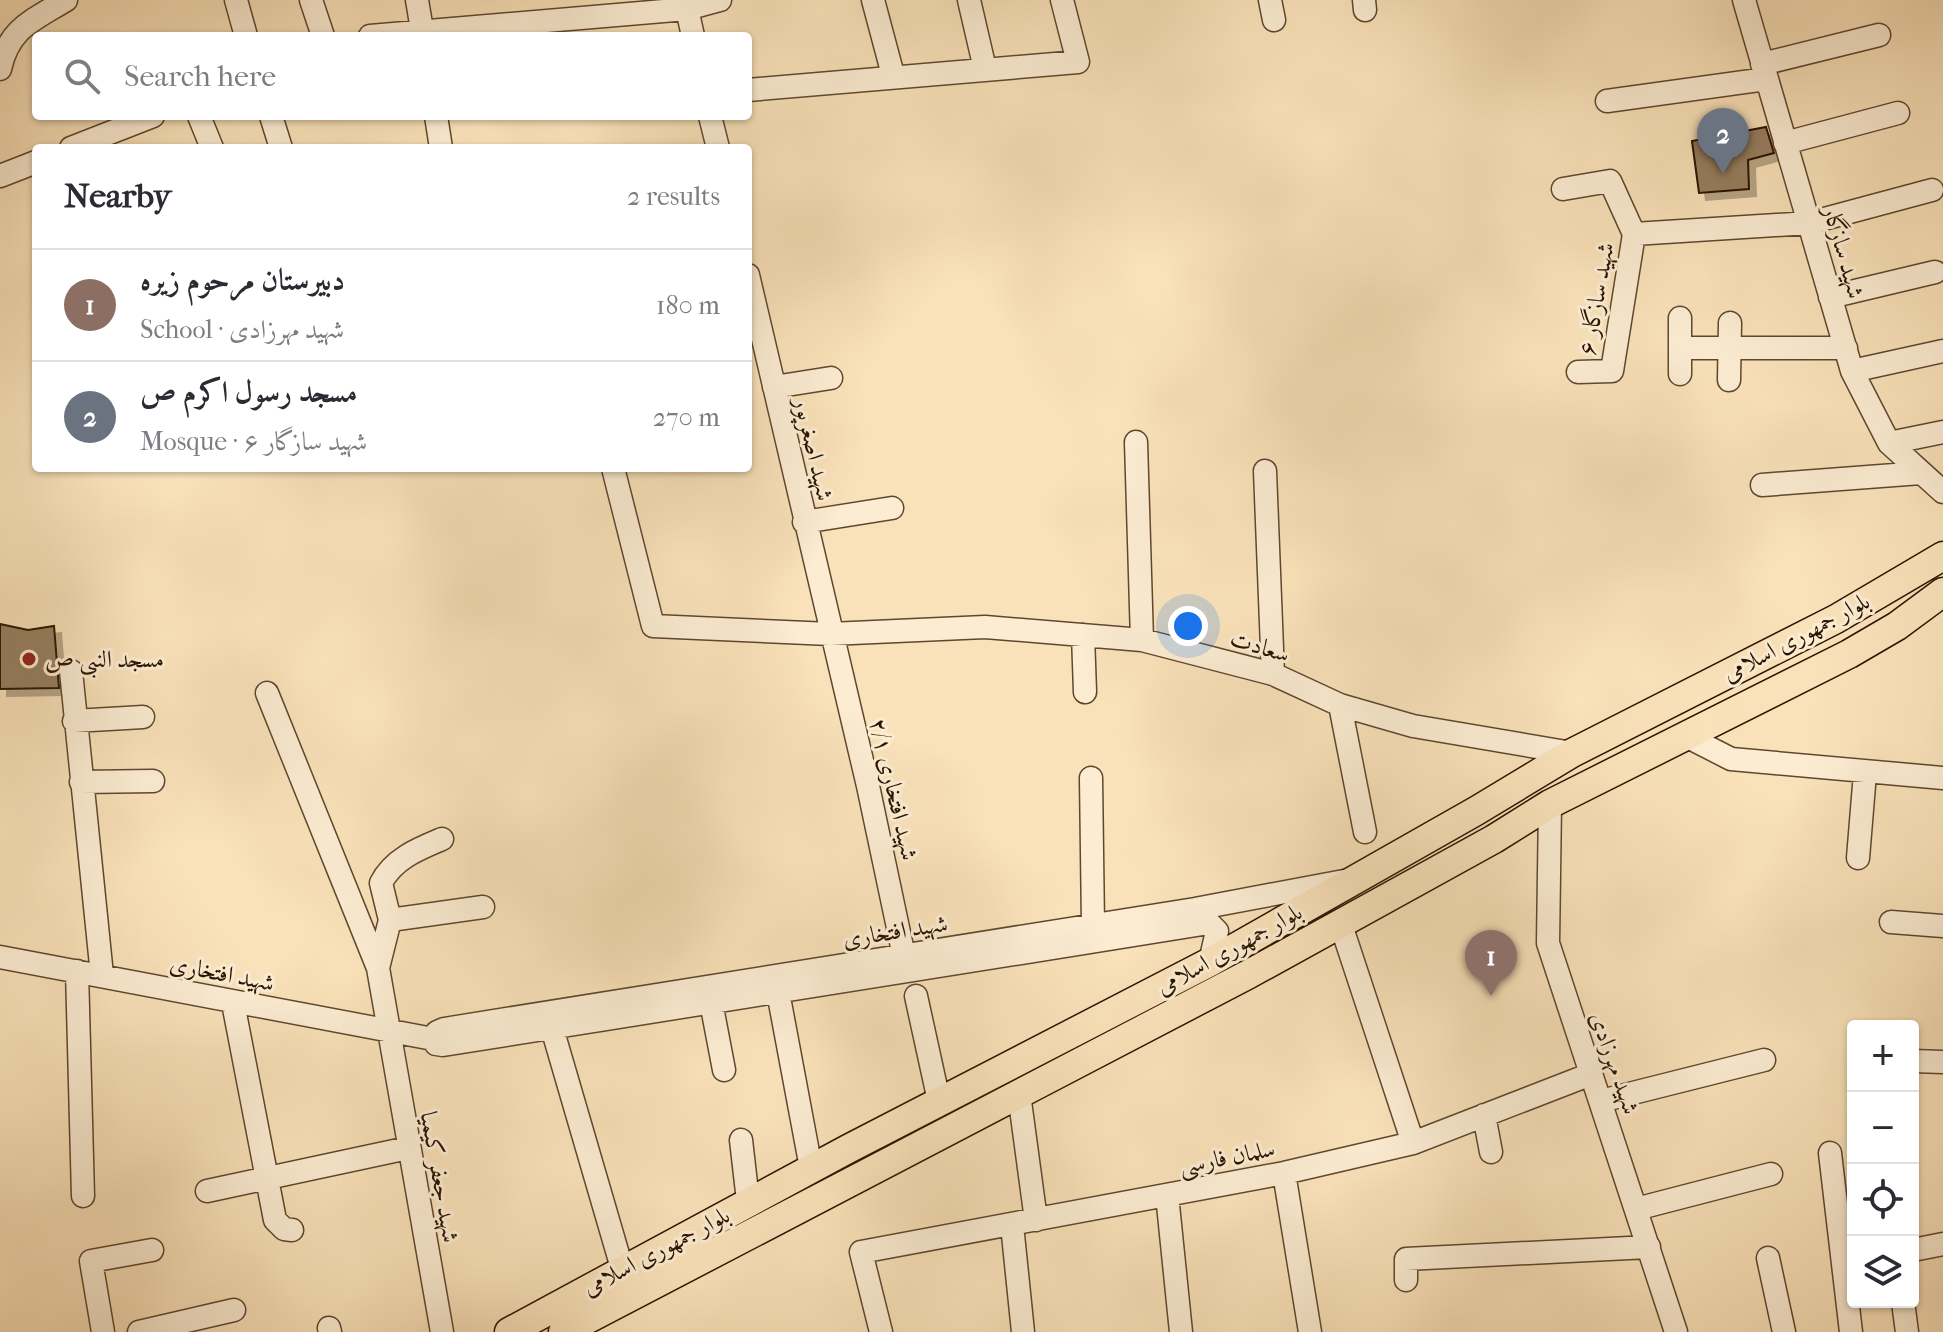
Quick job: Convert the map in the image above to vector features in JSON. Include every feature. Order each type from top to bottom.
[{"type":"main road","name":"بلوار جمهوری اسلامی","points":[[509,1332],[748,1201],[1210,962],[1572,753],[1836,619],[1943,556]]},
{"type":"main road","points":[[1880,592],[1878,607],[1882,616],[1897,626]]},
{"type":"main road","name":"بلوار جمهوری اسلامی","points":[[563,1332],[1249,974],[1494,839],[1550,804],[1849,654],[1897,626],[1943,592]]},
{"type":"main road","points":[[1836,619],[1851,625],[1854,641],[1849,654]]},
{"type":"main road","points":[[1476,811],[1472,821],[1474,832],[1483,839],[1494,839]]},
{"type":"main road","points":[[1421,841],[1433,842],[1441,851],[1441,863],[1434,872]]},
{"type":"street","points":[[1,53],[20,29],[66,0]]},
{"type":"street","points":[[236,0],[245,32]]},
{"type":"street","points":[[311,0],[322,32]]},
{"type":"street","points":[[417,0],[423,32]]},
{"type":"street","points":[[463,32],[687,9],[720,0]]},
{"type":"street","points":[[873,0],[893,75]]},
{"type":"street","points":[[969,0],[985,69]]},
{"type":"street","points":[[752,90],[893,75],[1078,62],[1062,0]]},
{"type":"street","name":"شهید سازگار","points":[[1744,0],[1852,371],[1889,443],[1943,492]]},
{"type":"street","points":[[687,9],[692,32]]},
{"type":"street","points":[[1607,101],[1764,72],[1879,35]]},
{"type":"street","points":[[1785,143],[1898,113]]},
{"type":"street","points":[[80,144],[135,120]]},
{"type":"street","points":[[201,120],[210,144]]},
{"type":"street","points":[[272,120],[280,144]]},
{"type":"street","points":[[437,120],[440,144]]},
{"type":"street","points":[[711,120],[717,144]]},
{"type":"street","points":[[0,176],[32,164]]},
{"type":"street","points":[[1563,189],[1610,181],[1634,234]]},
{"type":"street","name":"شهید سازگار ۶","points":[[1578,372],[1612,371],[1634,234],[1809,223],[1932,190]]},
{"type":"street","points":[[1830,297],[1935,272]]},
{"type":"street","name":"شهید اصغرپور","points":[[752,293],[830,634]]},
{"type":"street","points":[[1680,318],[1680,374]]},
{"type":"street","points":[[1729,380],[1730,323]]},
{"type":"street","points":[[1680,348],[1846,348]]},
{"type":"street","points":[[1852,371],[1943,351]]},
{"type":"street","points":[[774,387],[831,378]]},
{"type":"street","points":[[1889,443],[1943,432]]},
{"type":"street","points":[[1136,442],[1142,640]]},
{"type":"street","points":[[1265,471],[1273,674]]},
{"type":"street","name":"سعادت","points":[[614,472],[653,626],[830,634],[985,627],[1142,640],[1273,674],[1340,705],[1413,726],[1572,753]]},
{"type":"street","points":[[1762,485],[1921,473]]},
{"type":"street","points":[[804,522],[892,508]]},
{"type":"street","name":"شهید افتخاری ۲/۱","points":[[830,634],[868,786],[904,956]]},
{"type":"street","points":[[1083,635],[1085,692]]},
{"type":"street","points":[[71,671],[102,975]]},
{"type":"street","points":[[267,693],[378,968]]},
{"type":"street","points":[[1340,705],[1365,832]]},
{"type":"street","points":[[74,721],[143,717]]},
{"type":"street","points":[[1688,737],[1731,759],[1943,778]]},
{"type":"street","points":[[1858,858],[1865,773]]},
{"type":"street","points":[[1091,778],[1093,926]]},
{"type":"street","points":[[81,782],[153,781]]},
{"type":"street","name":"شهید مهرزادی","points":[[1550,804],[1548,943],[1676,1332]]},
{"type":"street","points":[[378,968],[390,920],[381,883],[387,870],[417,849],[442,839]]},
{"type":"street","name":"شهید افتخاری","points":[[0,957],[387,1031],[439,1034],[1093,926],[1192,918],[1353,879]]},
{"type":"street","points":[[390,920],[483,907]]},
{"type":"street","points":[[439,1034],[443,1045],[778,992],[1192,918],[1209,923],[1217,931],[1210,962]]},
{"type":"street","points":[[1340,922],[1413,1143]]},
{"type":"street","points":[[1891,922],[1943,926]]},
{"type":"street","name":"شهید جعفر کیمیا","points":[[378,968],[442,1332]]},
{"type":"street","points":[[77,971],[83,1196]]},
{"type":"street","points":[[778,992],[811,1168]]},
{"type":"street","points":[[916,996],[939,1101]]},
{"type":"street","points":[[711,1002],[724,1070]]},
{"type":"street","points":[[233,1003],[275,1220],[284,1229],[292,1230]]},
{"type":"street","points":[[552,1028],[622,1268]]},
{"type":"street","points":[[1601,1101],[1764,1060]]},
{"type":"street","points":[[1919,1061],[1943,1062]]},
{"type":"street","name":"سلمان فارسی","points":[[881,1332],[861,1252],[1284,1173],[1413,1143],[1591,1074]]},
{"type":"street","points":[[1019,1094],[1036,1220]]},
{"type":"street","points":[[1484,1115],[1491,1152]]},
{"type":"street","points":[[741,1140],[748,1201]]},
{"type":"street","points":[[207,1191],[408,1148]]},
{"type":"street","points":[[1830,1153],[1851,1332]]},
{"type":"street","points":[[1284,1173],[1310,1332]]},
{"type":"street","points":[[1636,1209],[1771,1174]]},
{"type":"street","points":[[1167,1195],[1181,1332]]},
{"type":"street","points":[[1012,1225],[1023,1332]]},
{"type":"street","points":[[1919,1249],[1943,1244]]},
{"type":"street","points":[[1406,1270],[1649,1247]]},
{"type":"street","points":[[103,1332],[91,1261],[152,1250]]},
{"type":"street","points":[[1768,1258],[1784,1332]]},
{"type":"street","points":[[1904,1308],[1907,1332]]},
{"type":"street","points":[[139,1332],[234,1310]]},
{"type":"building","points":[[1766,127],[1774,153],[1748,160],[1749,189],[1699,193],[1692,141]]},
{"type":"building","name":"مسجد النبی ص","points":[[0,624],[28,630],[54,626],[59,688],[0,689]]},
{"type":"place","name":"مسجد رسول اکرم ص","points":[[1723,174]]},
{"type":"place","name":"مسجد النبی ص","points":[[29,659]]},
{"type":"place","name":"دبیرستان مرحوم زیره","points":[[1491,996]]}]
